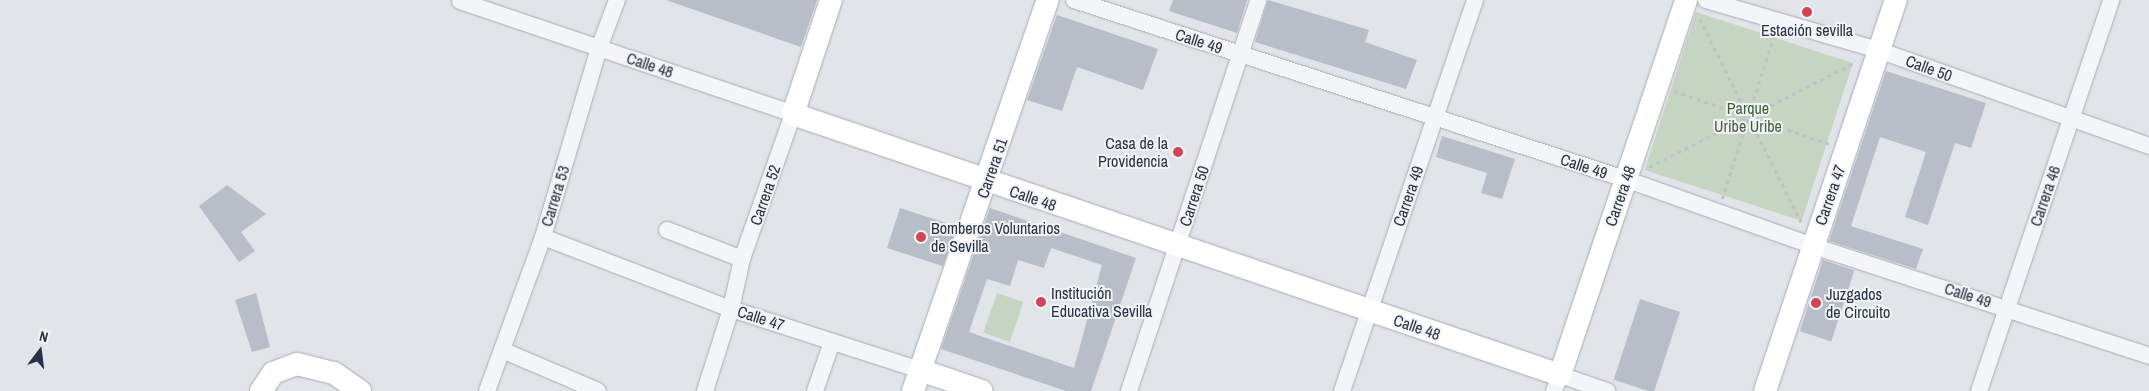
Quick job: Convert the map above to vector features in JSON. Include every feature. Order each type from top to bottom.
[{"type":"main road","name":"Carrera 52","points":[[793,114],[831,0]]},
{"type":"main road","name":"Carrera 51","points":[[913,391],[987,182],[1048,0]]},
{"type":"main road","name":"Carrera 47","points":[[1765,391],[1896,0]]},
{"type":"main road","name":"Carrera 48","points":[[1557,383],[1658,85],[1696,4]]},
{"type":"main road","name":"Calle 48","points":[[793,114],[987,182],[1369,311],[1557,383]]},
{"type":"main road","points":[[261,391],[273,373],[297,364],[334,372],[360,391]]},
{"type":"main road","name":"Calle 47","points":[[920,370],[982,391]]},
{"type":"street","name":"Carrera 53","points":[[487,391],[542,237],[599,48],[617,0]]},
{"type":"street","name":"Calle 49","points":[[1074,0],[1435,119],[1626,179],[1813,246],[2149,356]]},
{"type":"street","name":"Carrera 50","points":[[1129,391],[1258,0]]},
{"type":"street","name":"Carrera 49","points":[[1342,391],[1475,0]]},
{"type":"street","name":"Carrera 46","points":[[1979,391],[2111,0]]},
{"type":"street","name":"Calle 48","points":[[460,1],[793,114]]},
{"type":"street","name":"Calle 50","points":[[1696,4],[1778,22],[1878,50],[2071,120],[2149,146]]},
{"type":"street","name":"Carrera 52","points":[[704,391],[731,309],[742,259],[793,114]]},
{"type":"street","points":[[667,230],[742,259]]},
{"type":"street","name":"Calle 47","points":[[542,237],[731,309],[920,370]]},
{"type":"street","points":[[815,391],[832,342]]},
{"type":"street","points":[[502,350],[598,391]]},
{"type":"street","name":"Calle 48","points":[[1557,383],[1607,391]]},
{"type":"path","points":[[1696,4],[1813,246]]},
{"type":"path","points":[[1718,212],[1778,22]]},
{"type":"path","points":[[1626,179],[1878,50]]},
{"type":"path","points":[[1658,85],[1845,149]]},
{"type":"green space","name":"Parque Uribe Uribe","points":[[1696,12],[1853,63],[1802,221],[1645,170]]},
{"type":"green space","points":[[997,293],[1023,302],[1010,342],[983,333]]},
{"type":"building","points":[[666,0],[817,0],[801,47]]},
{"type":"building","points":[[1173,0],[1247,0],[1237,33],[1169,11]]},
{"type":"building","points":[[1268,0],[1369,30],[1365,42],[1417,60],[1406,89],[1255,42]]},
{"type":"building","points":[[1057,15],[1158,49],[1143,90],[1077,67],[1062,111],[1027,100]]},
{"type":"building","points":[[1886,71],[1986,103],[1971,148],[1955,143],[1928,225],[1905,217],[1926,152],[1880,137],[1851,226],[1923,249],[1916,269],[1829,241]]},
{"type":"building","points":[[1442,136],[1515,159],[1502,199],[1481,193],[1487,173],[1436,157]]},
{"type":"building","points":[[227,185],[266,214],[241,232],[255,251],[239,262],[199,206]]},
{"type":"building","name":"Bomberos Voluntarios de Sevilla","points":[[900,208],[956,226],[943,266],[887,248]]},
{"type":"building","points":[[990,208],[1136,258],[1091,391],[1066,391],[941,349]],"holes":[[[1051,248],[1102,265],[1074,368],[969,332],[987,279],[1010,286],[1018,260],[1044,268]]]},
{"type":"building","points":[[1823,260],[1854,270],[1831,342],[1800,331]]},
{"type":"building","points":[[256,293],[270,347],[252,352],[235,300]]},
{"type":"building","points":[[1640,299],[1680,312],[1654,391],[1648,391],[1614,380]]},
{"type":"place","name":"Estación sevilla","points":[[1807,12]]},
{"type":"place","name":"Casa de la Providencia","points":[[1178,152]]},
{"type":"place","name":"Bomberos Voluntarios de Sevilla","points":[[921,237]]},
{"type":"place","name":"Institución Educativa Sevilla","points":[[1041,302]]},
{"type":"place","name":"Juzgados de Circuito","points":[[1816,303]]}]
